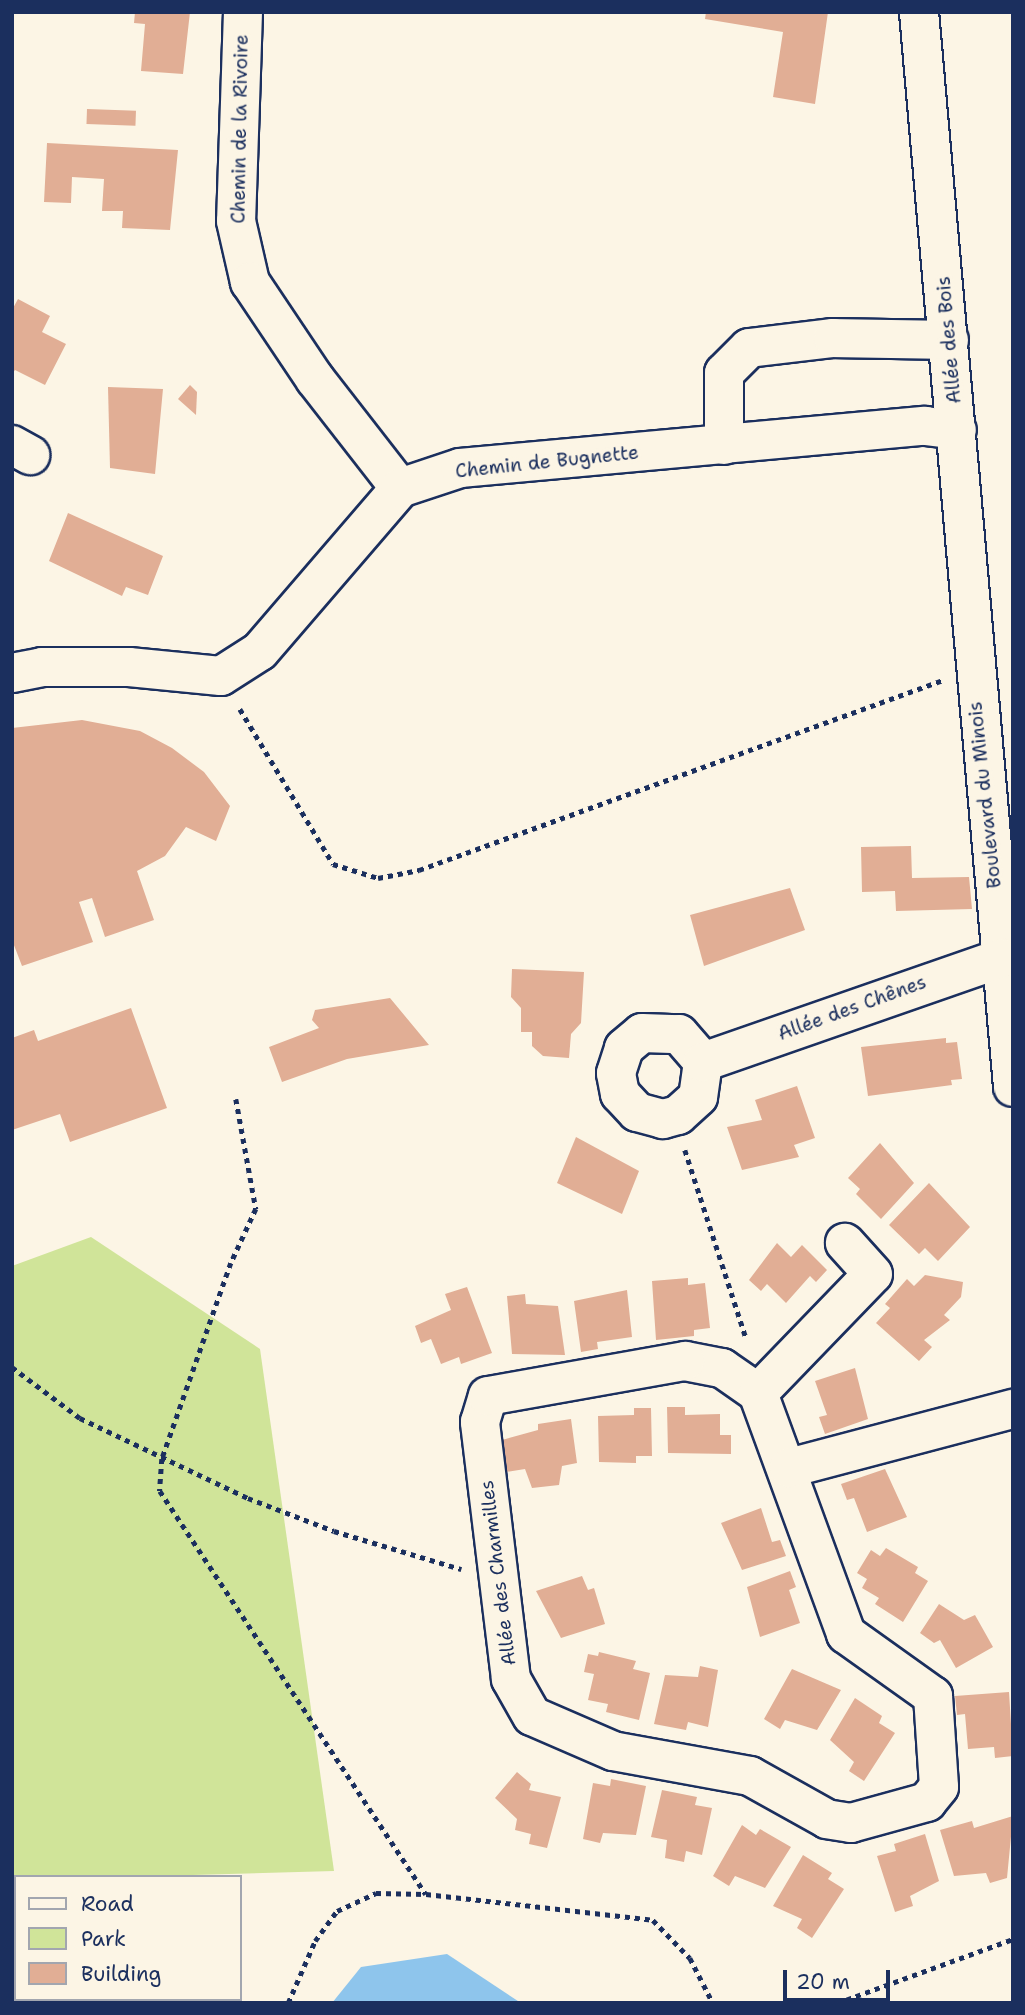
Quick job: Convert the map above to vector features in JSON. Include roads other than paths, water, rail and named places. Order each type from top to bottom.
[{"type":"street","name":"Chemin de la Rivoire","points":[[243,12],[236,221],[250,282],[315,379],[400,488]]},
{"type":"street","name":"Allée des Bois","points":[[919,12],[957,430],[973,669]]},
{"type":"street","points":[[724,445],[724,373],[749,348],[833,338],[949,340]]},
{"type":"street","name":"Chemin de Bugnette","points":[[400,488],[460,468],[925,426],[957,430]]},
{"type":"street","points":[[12,673],[42,667],[129,667],[221,677],[260,651],[400,488]]},
{"type":"street","name":"Boulevard du Minois","points":[[973,669],[1013,1087]]},
{"type":"street","name":"Allée des Chênes","points":[[703,1062],[1001,958]]},
{"type":"street","points":[[660,1030],[679,1034],[703,1062],[698,1097],[673,1116],[637,1112],[620,1094],[616,1073],[624,1048],[642,1034],[660,1030]]},
{"type":"street","points":[[758,1393],[873,1274],[845,1243]]},
{"type":"street","name":"Allée des Charmilles","points":[[685,1361],[722,1368],[758,1393],[789,1468],[846,1634],[933,1696],[939,1787],[927,1802],[851,1823],[827,1819],[750,1776],[613,1751],[532,1716],[511,1679],[496,1578],[481,1422],[488,1396],[685,1361]]},
{"type":"street","points":[[789,1468],[1013,1409]]},
{"type":"water","points":[[447,1954],[521,2003],[332,2003],[361,1967]]}]
